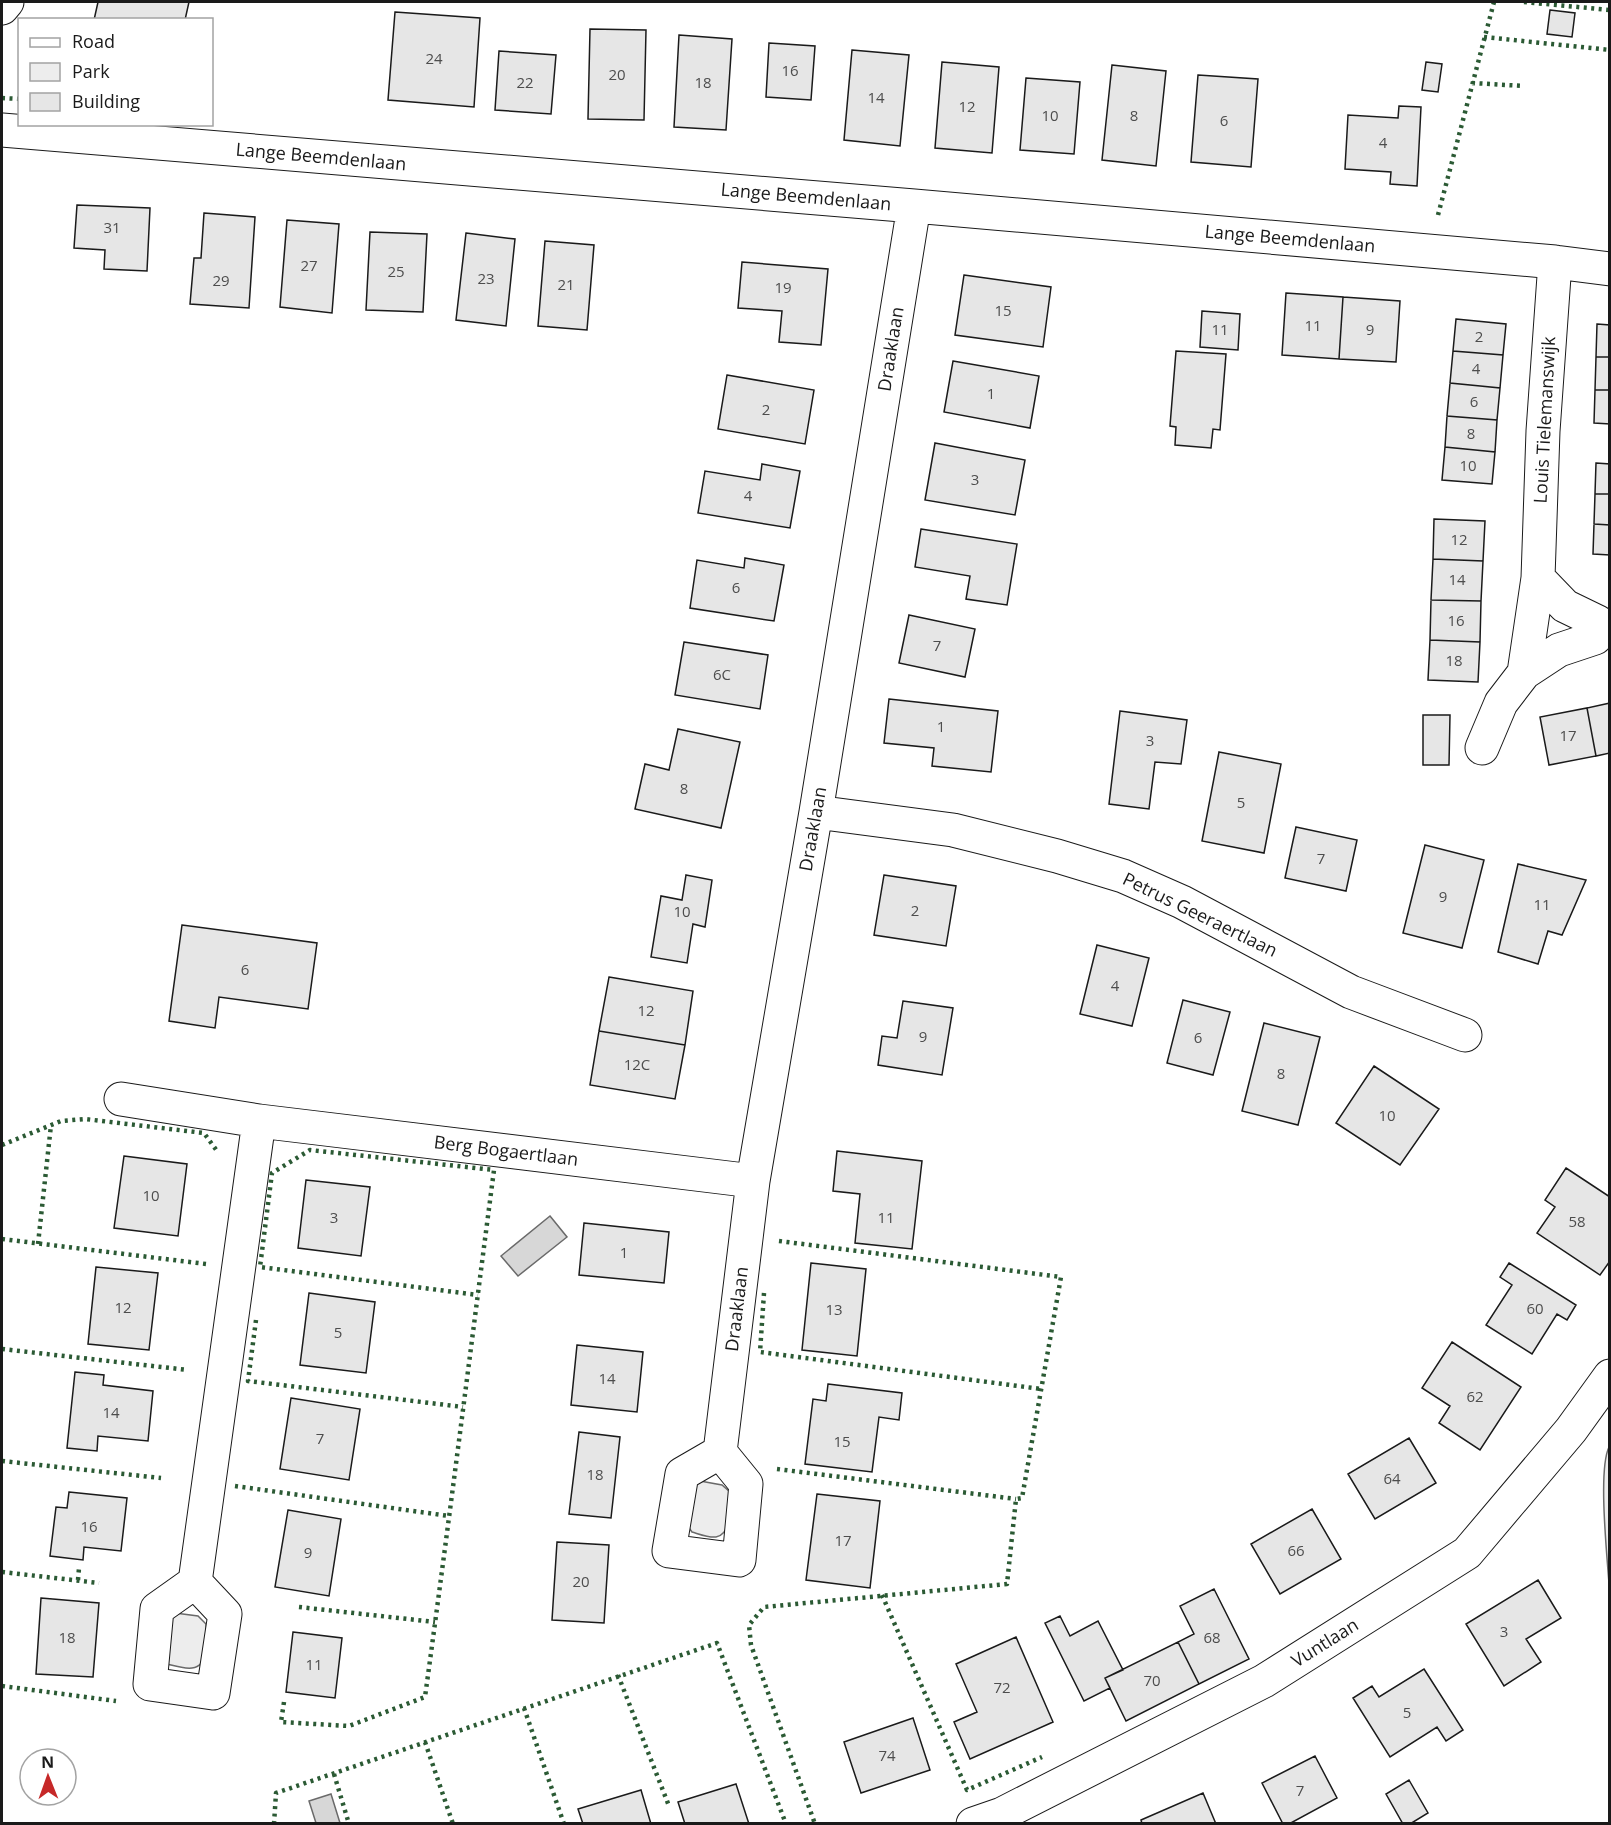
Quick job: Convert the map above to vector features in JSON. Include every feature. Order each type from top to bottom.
[{"type":"street","points":[[2,8],[7,2]]},
{"type":"street","name":"Lange Beemdenlaan","points":[[2,130],[914,206],[1555,262],[1610,269]]},
{"type":"street","name":"Draaklaan","points":[[720,1452],[753,1180],[816,812],[914,206]]},
{"type":"street","name":"Louis Tielemanswijk","points":[[1524,674],[1538,578],[1543,431],[1555,262]]},
{"type":"street","points":[[1482,748],[1501,703],[1524,674],[1559,650],[1594,638],[1598,622],[1565,606],[1538,578]]},
{"type":"street","name":"Petrus Geeraertlaan","points":[[816,812],[953,830],[1057,856],[1122,876],[1182,902],[1351,992],[1465,1035]]},
{"type":"street","name":"Berg Bogaertlaan","points":[[121,1099],[259,1121],[753,1180]]},
{"type":"street","points":[[195,1582],[259,1121]]},
{"type":"street","name":"Vuntlaan","points":[[973,1824],[1002,1814],[1264,1681],[1467,1554],[1571,1430],[1610,1376]]},
{"type":"green space","points":[[1610,1447],[1609,1584],[1604,1474]]},
{"type":"green space","points":[[700,1481],[722,1485],[730,1492],[728,1525],[721,1535],[716,1537],[692,1532],[687,1525],[689,1492]]},
{"type":"green space","points":[[175,1613],[198,1616],[206,1624],[205,1657],[198,1666],[186,1668],[167,1664],[164,1624]]},
{"type":"shaded area","points":[[550,1216],[567,1237],[518,1276],[501,1256]]},
{"type":"shaded area","points":[[331,1794],[340,1823],[316,1823],[309,1801]]},
{"type":"building","points":[[98,2],[189,2],[185,18],[94,18]]},
{"type":"building","points":[[1550,10],[1575,13],[1572,37],[1547,34]]},
{"type":"building","points":[[395,12],[480,18],[474,107],[388,100]]},
{"type":"building","points":[[590,29],[646,30],[644,120],[588,119]]},
{"type":"building","points":[[679,35],[732,39],[726,130],[674,127]]},
{"type":"building","points":[[769,43],[815,46],[811,100],[766,97]]},
{"type":"building","points":[[852,50],[909,55],[900,146],[844,140]]},
{"type":"building","points":[[499,51],[556,55],[551,114],[495,110]]},
{"type":"building","points":[[942,62],[999,67],[992,153],[935,148]]},
{"type":"building","points":[[1426,62],[1442,64],[1438,92],[1422,90]]},
{"type":"building","points":[[1112,65],[1166,71],[1156,166],[1102,160]]},
{"type":"building","points":[[1198,75],[1258,79],[1251,167],[1191,162]]},
{"type":"building","points":[[1026,78],[1080,82],[1074,154],[1020,150]]},
{"type":"building","points":[[1399,106],[1421,107],[1417,186],[1390,184],[1391,172],[1345,169],[1348,115],[1398,118]]},
{"type":"building","points":[[77,205],[150,208],[147,271],[104,269],[105,250],[74,248]]},
{"type":"building","points":[[204,213],[255,217],[249,308],[190,304],[194,258],[201,258]]},
{"type":"building","points":[[287,220],[339,224],[332,313],[280,307]]},
{"type":"building","points":[[370,232],[427,234],[423,312],[366,310]]},
{"type":"building","points":[[466,233],[515,239],[506,326],[456,320]]},
{"type":"building","points":[[545,241],[594,245],[587,330],[538,326]]},
{"type":"building","points":[[742,262],[828,269],[821,345],[779,342],[782,311],[738,308]]},
{"type":"building","points":[[964,275],[1051,287],[1043,347],[955,335]]},
{"type":"building","points":[[1286,293],[1343,297],[1339,359],[1282,355]]},
{"type":"building","points":[[1343,297],[1400,301],[1396,362],[1339,359]]},
{"type":"building","points":[[1202,311],[1240,314],[1238,350],[1200,347]]},
{"type":"building","points":[[1456,319],[1506,324],[1503,355],[1453,351]]},
{"type":"building","points":[[1597,324],[1610,325],[1610,357],[1596,357]]},
{"type":"building","points":[[1176,351],[1226,354],[1220,430],[1213,429],[1211,448],[1175,445],[1176,427],[1170,426]]},
{"type":"building","points":[[1453,351],[1503,355],[1500,388],[1450,383]]},
{"type":"building","points":[[1596,357],[1610,357],[1610,390],[1595,390]]},
{"type":"building","points":[[953,361],[1039,376],[1030,428],[944,412]]},
{"type":"building","points":[[727,375],[814,390],[805,444],[718,429]]},
{"type":"building","points":[[1450,383],[1500,388],[1497,420],[1447,416]]},
{"type":"building","points":[[1595,390],[1610,390],[1610,424],[1594,423]]},
{"type":"building","points":[[1447,416],[1497,420],[1495,452],[1445,447]]},
{"type":"building","points":[[935,443],[1025,460],[1015,515],[925,500]]},
{"type":"building","points":[[1445,447],[1495,452],[1492,484],[1442,480]]},
{"type":"building","points":[[1596,463],[1610,464],[1610,494],[1595,494]]},
{"type":"building","points":[[762,464],[800,471],[790,528],[698,513],[705,471],[760,480]]},
{"type":"building","points":[[1595,494],[1610,494],[1610,525],[1594,524]]},
{"type":"building","points":[[1434,519],[1485,521],[1483,561],[1433,559]]},
{"type":"building","points":[[1594,524],[1610,525],[1610,555],[1593,554]]},
{"type":"building","points":[[921,529],[1017,544],[1007,605],[966,599],[970,576],[915,567]]},
{"type":"building","points":[[745,558],[784,565],[774,621],[690,608],[697,560],[744,568]]},
{"type":"building","points":[[1433,559],[1483,561],[1481,601],[1431,600]]},
{"type":"building","points":[[1431,600],[1481,601],[1480,642],[1430,640]]},
{"type":"building","points":[[909,615],[975,629],[965,677],[899,663]]},
{"type":"building","points":[[1430,640],[1480,642],[1478,682],[1428,680]]},
{"type":"building","points":[[684,642],[768,655],[760,709],[675,695]]},
{"type":"building","points":[[889,699],[998,711],[991,772],[932,766],[934,748],[884,743]]},
{"type":"building","points":[[1610,703],[1610,753],[1596,756],[1587,708]]},
{"type":"building","points":[[1587,708],[1596,756],[1549,765],[1540,717]]},
{"type":"building","points":[[1120,711],[1187,720],[1181,764],[1155,762],[1149,809],[1109,804]]},
{"type":"building","points":[[1423,715],[1450,715],[1449,765],[1423,765]]},
{"type":"building","points":[[678,729],[740,742],[721,828],[635,809],[645,764],[669,770]]},
{"type":"building","points":[[1219,752],[1281,764],[1264,853],[1202,841]]},
{"type":"building","points":[[1296,827],[1357,840],[1346,891],[1285,878]]},
{"type":"building","points":[[1425,845],[1484,860],[1462,948],[1403,933]]},
{"type":"building","points":[[1518,864],[1586,880],[1562,935],[1548,931],[1538,964],[1498,952]]},
{"type":"building","points":[[686,875],[712,880],[705,927],[693,924],[687,963],[651,957],[661,896],[682,900]]},
{"type":"building","points":[[884,875],[956,886],[946,946],[874,935]]},
{"type":"building","points":[[182,925],[317,943],[308,1009],[219,997],[215,1028],[169,1021]]},
{"type":"building","points":[[1097,945],[1149,958],[1132,1026],[1080,1014]]},
{"type":"building","points":[[609,977],[693,991],[685,1045],[599,1031]]},
{"type":"building","points":[[1183,1000],[1230,1012],[1213,1075],[1167,1063]]},
{"type":"building","points":[[903,1001],[953,1008],[942,1075],[878,1065],[882,1036],[897,1038]]},
{"type":"building","points":[[1264,1023],[1320,1037],[1298,1125],[1242,1111]]},
{"type":"building","points":[[599,1031],[685,1045],[675,1099],[590,1085]]},
{"type":"building","points":[[1374,1066],[1439,1109],[1400,1165],[1336,1123]]},
{"type":"building","points":[[837,1151],[922,1161],[912,1249],[855,1243],[860,1194],[833,1191]]},
{"type":"building","points":[[124,1156],[187,1164],[178,1236],[114,1228]]},
{"type":"building","points":[[1566,1168],[1610,1197],[1610,1261],[1600,1275],[1537,1233],[1555,1207],[1545,1200]]},
{"type":"building","points":[[306,1180],[370,1187],[361,1256],[298,1248]]},
{"type":"building","points":[[584,1223],[669,1232],[664,1283],[579,1275]]},
{"type":"building","points":[[811,1263],[866,1269],[857,1356],[802,1350]]},
{"type":"building","points":[[1509,1263],[1576,1305],[1567,1320],[1557,1314],[1532,1354],[1486,1325],[1512,1285],[1500,1277]]},
{"type":"building","points":[[96,1267],[158,1273],[149,1350],[88,1344]]},
{"type":"building","points":[[309,1293],[375,1302],[366,1373],[300,1365]]},
{"type":"building","points":[[1452,1342],[1521,1387],[1480,1450],[1439,1423],[1450,1406],[1422,1388]]},
{"type":"building","points":[[577,1345],[643,1352],[637,1412],[571,1405]]},
{"type":"building","points":[[75,1372],[104,1375],[103,1385],[153,1391],[148,1441],[98,1436],[97,1451],[67,1448]]},
{"type":"building","points":[[828,1384],[902,1393],[899,1420],[879,1417],[872,1472],[805,1464],[813,1399],[826,1401]]},
{"type":"building","points":[[291,1398],[360,1409],[349,1480],[280,1469]]},
{"type":"building","points":[[579,1432],[620,1437],[611,1518],[569,1514]]},
{"type":"building","points":[[1409,1438],[1436,1483],[1375,1519],[1348,1474]]},
{"type":"building","points":[[69,1492],[127,1498],[121,1551],[84,1547],[83,1560],[50,1556],[56,1507],[67,1508]]},
{"type":"building","points":[[817,1494],[880,1501],[870,1588],[806,1580]]},
{"type":"building","points":[[1312,1509],[1341,1559],[1280,1594],[1251,1544]]},
{"type":"building","points":[[288,1510],[341,1519],[329,1596],[275,1587]]},
{"type":"building","points":[[557,1542],[609,1545],[604,1623],[552,1620]]},
{"type":"building","points":[[1538,1580],[1561,1618],[1526,1639],[1541,1662],[1504,1686],[1466,1624]]},
{"type":"building","points":[[1214,1589],[1249,1659],[1199,1684],[1178,1642],[1194,1634],[1180,1606]]},
{"type":"building","points":[[41,1598],[99,1603],[93,1677],[36,1674]]},
{"type":"building","points":[[1060,1616],[1070,1636],[1098,1621],[1123,1670],[1105,1678],[1110,1688],[1084,1701],[1045,1623]]},
{"type":"building","points":[[293,1632],[342,1638],[335,1698],[286,1692]]},
{"type":"building","points":[[1016,1637],[1053,1722],[970,1759],[954,1722],[977,1712],[956,1664]]},
{"type":"building","points":[[1178,1642],[1199,1684],[1126,1721],[1105,1678]]},
{"type":"building","points":[[1424,1669],[1463,1730],[1446,1741],[1437,1727],[1390,1757],[1353,1698],[1372,1686],[1379,1697]]},
{"type":"building","points":[[913,1718],[930,1770],[861,1793],[844,1742]]},
{"type":"building","points":[[1315,1756],[1337,1798],[1289,1824],[1283,1824],[1262,1783]]},
{"type":"building","points":[[1409,1780],[1428,1813],[1410,1824],[1403,1824],[1386,1794]]},
{"type":"building","points":[[736,1784],[749,1824],[685,1824],[678,1802]]},
{"type":"building","points":[[641,1790],[651,1824],[583,1824],[578,1809]]},
{"type":"building","points":[[1203,1793],[1216,1824],[1142,1824],[1141,1820]]},
{"type":"hedge","points":[[1438,215],[1494,2]]},
{"type":"hedge","points":[[1524,2],[1610,10]]},
{"type":"hedge","points":[[1484,37],[1610,50]]},
{"type":"hedge","points":[[1472,83],[1524,86]]},
{"type":"hedge","points":[[2,98],[18,99]]},
{"type":"hedge","points":[[2,1145],[61,1121],[85,1119],[204,1133],[217,1151]]},
{"type":"hedge","points":[[38,1244],[51,1125]]},
{"type":"hedge","points":[[284,1702],[281,1722],[349,1726],[425,1697],[460,1434],[477,1302],[485,1236],[494,1170],[310,1150],[272,1173],[260,1267],[478,1295]]},
{"type":"hedge","points":[[2,1239],[206,1264]]},
{"type":"hedge","points":[[779,1241],[1061,1277],[1022,1498],[1016,1499],[1007,1584],[764,1607],[749,1625],[751,1645],[815,1824]]},
{"type":"hedge","points":[[764,1293],[760,1352],[1041,1389]]},
{"type":"hedge","points":[[256,1320],[248,1381],[463,1407]]},
{"type":"hedge","points":[[2,1349],[188,1370]]},
{"type":"hedge","points":[[2,1461],[161,1478]]},
{"type":"hedge","points":[[777,1469],[1016,1499]]},
{"type":"hedge","points":[[235,1486],[449,1516]]},
{"type":"hedge","points":[[78,1580],[79,1568]]},
{"type":"hedge","points":[[2,1572],[99,1583]]},
{"type":"hedge","points":[[882,1595],[967,1790],[1042,1757]]},
{"type":"hedge","points":[[299,1607],[435,1622]]},
{"type":"hedge","points":[[274,1824],[276,1793],[717,1643],[786,1824]]},
{"type":"hedge","points":[[618,1675],[669,1806]]},
{"type":"hedge","points":[[2,1686],[116,1701]]},
{"type":"hedge","points":[[524,1708],[564,1824]]},
{"type":"hedge","points":[[425,1742],[453,1824]]},
{"type":"hedge","points":[[334,1774],[349,1824]]}]
